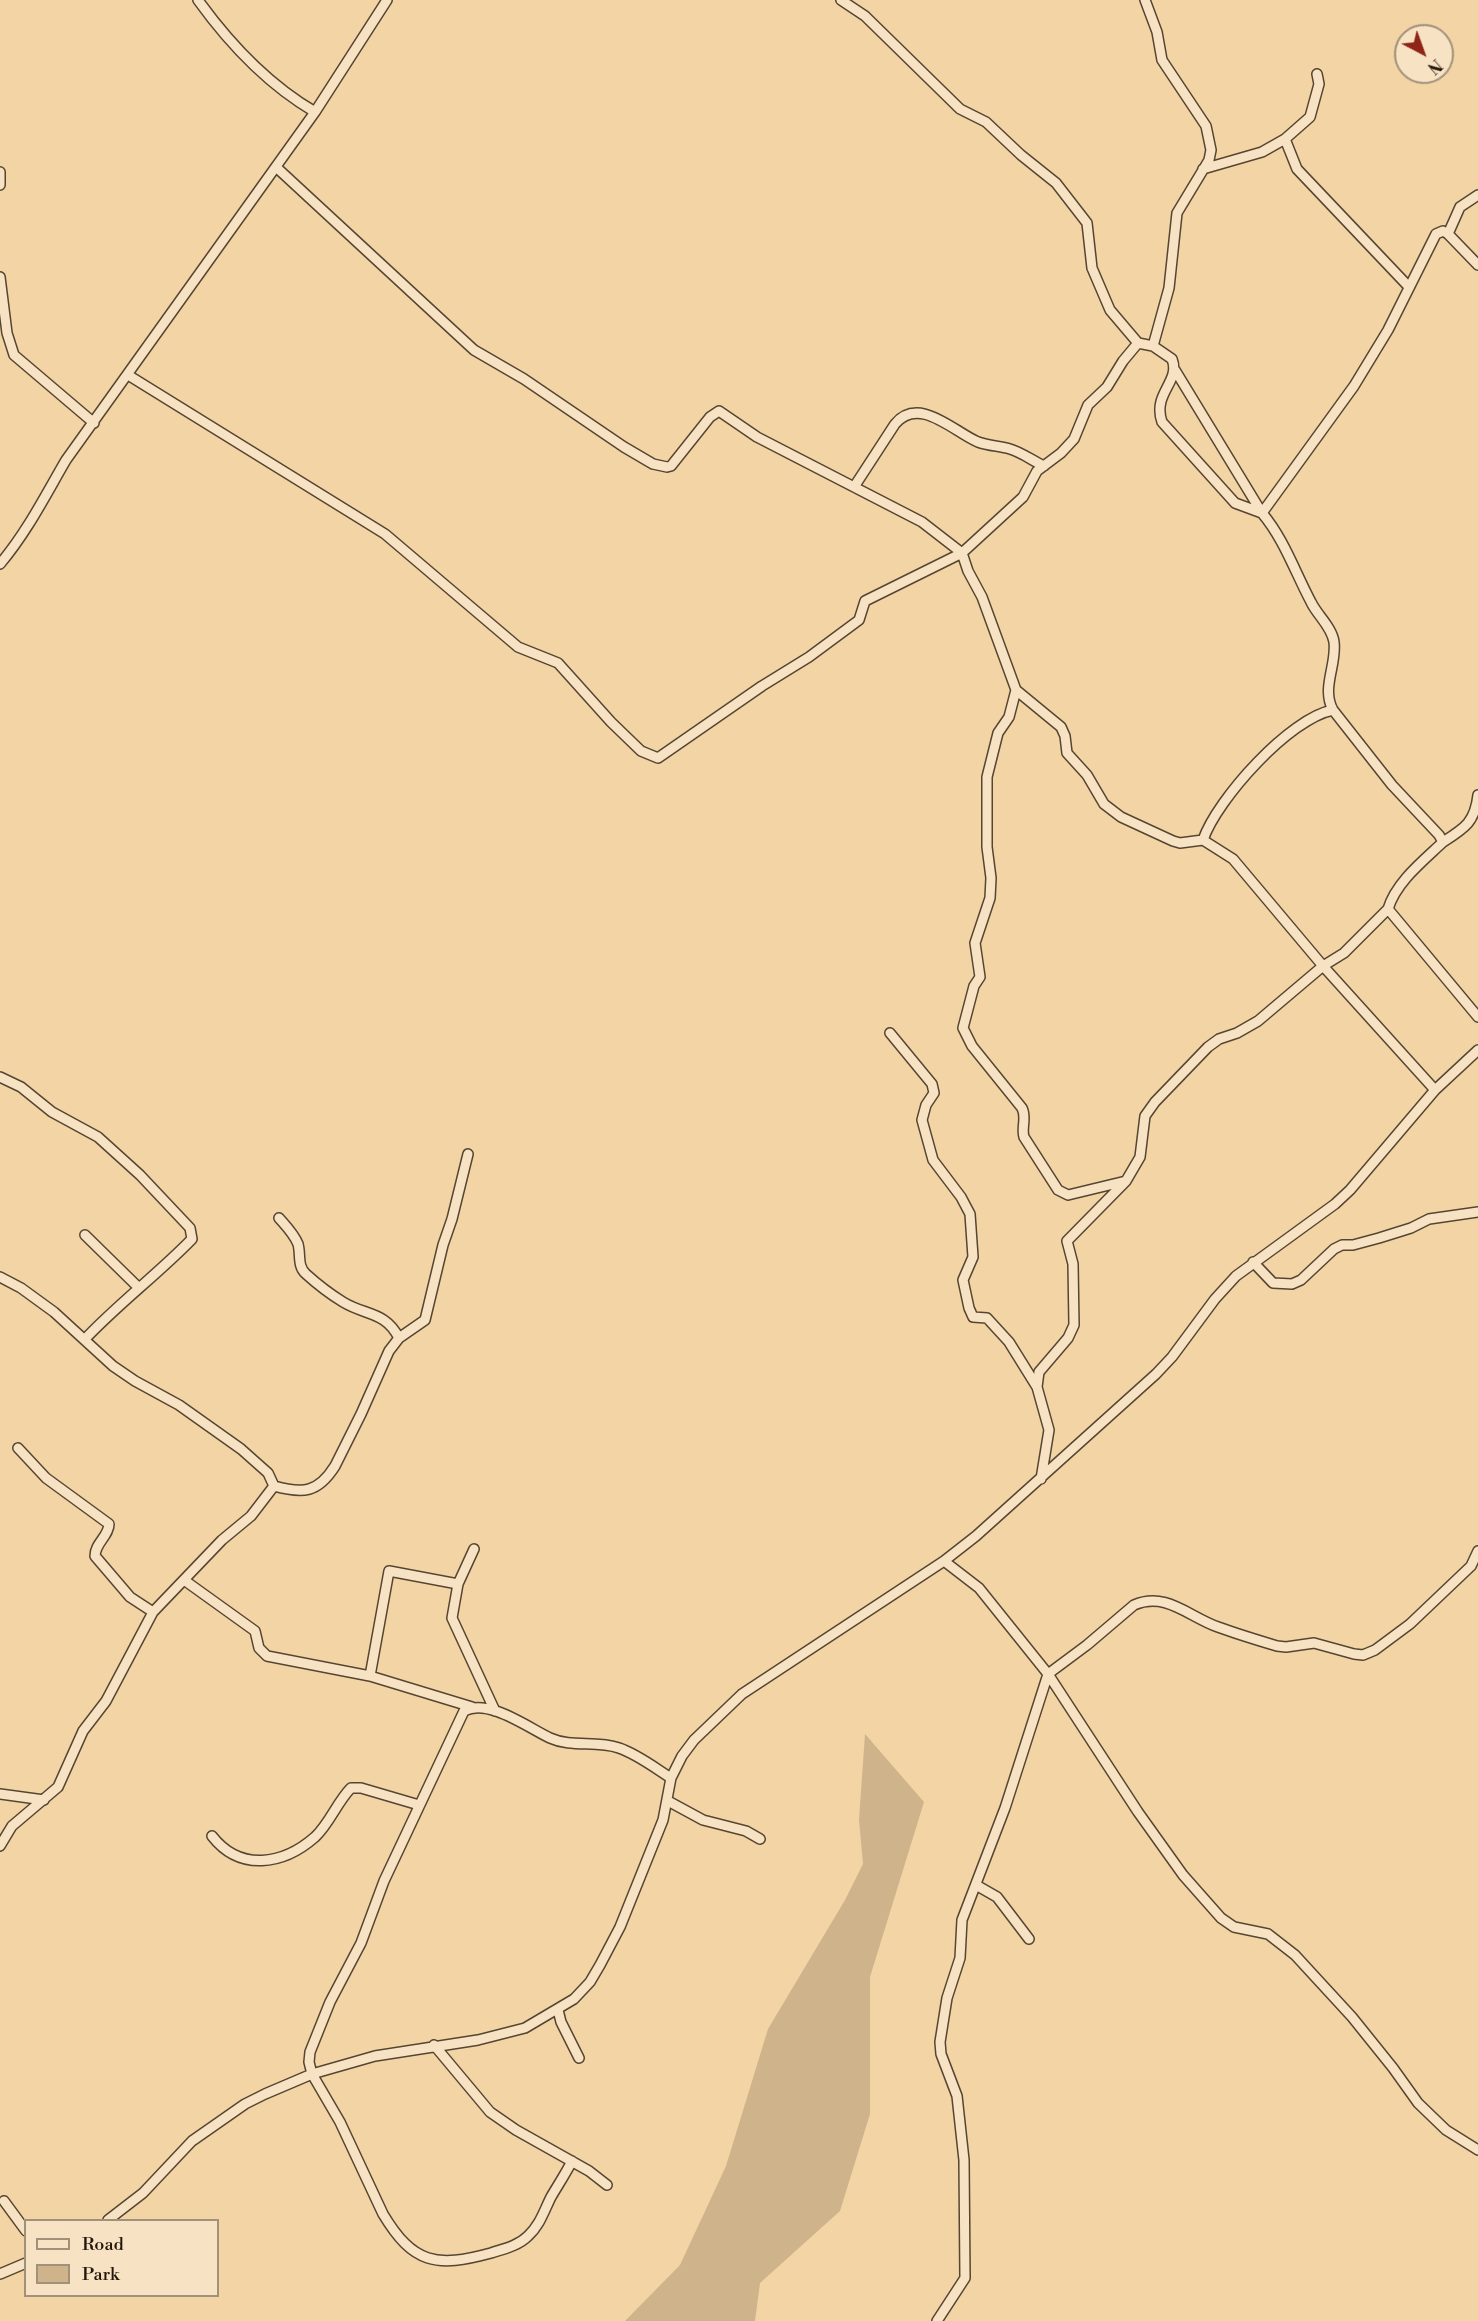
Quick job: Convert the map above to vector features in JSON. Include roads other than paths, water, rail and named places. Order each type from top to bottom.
[{"type":"street","points":[[198,0],[220,29],[246,57],[285,93],[315,112]]},
{"type":"street","points":[[0,564],[22,536],[66,460],[315,112],[387,0]]},
{"type":"street","points":[[841,0],[865,16],[960,109],[987,122],[1014,149],[1061,188],[1087,223],[1092,268],[1110,310],[1138,343],[1153,346],[1172,359],[1175,370],[1284,545],[1311,604],[1332,636],[1334,650],[1328,700],[1333,710],[1392,785],[1434,828],[1443,842]]},
{"type":"street","points":[[1145,0],[1157,32],[1162,60],[1202,119],[1209,134],[1211,155],[1177,213],[1169,288],[1153,346]]},
{"type":"street","points":[[1203,169],[1262,152],[1285,139],[1310,117],[1319,84],[1317,74]]},
{"type":"street","points":[[1285,139],[1297,169],[1409,287]]},
{"type":"street","points":[[276,167],[474,350],[524,379],[653,464],[671,466],[710,417],[718,411],[757,437],[922,522],[962,553],[968,571],[986,606],[989,620],[1016,690],[1061,727],[1065,736],[1067,753],[1087,775],[1098,795],[1112,811],[1173,841],[1180,843],[1203,840],[1233,859],[1323,966],[1436,1089]]},
{"type":"street","points":[[0,172],[0,185]]},
{"type":"street","points":[[1448,234],[1460,207],[1478,195]]},
{"type":"street","points":[[1262,513],[1354,386],[1388,330],[1436,234],[1443,231],[1448,234],[1478,265]]},
{"type":"street","points":[[0,277],[7,333],[14,355],[94,423]]},
{"type":"street","points":[[128,375],[385,534],[518,647],[558,663],[611,722],[641,751],[658,758],[762,686],[809,657],[859,620],[865,601],[962,553],[1023,497],[1036,473],[1074,439],[1088,405],[1107,387],[1123,360],[1138,343]]},
{"type":"street","points":[[1175,370],[1159,407],[1162,422],[1235,503],[1262,513]]},
{"type":"street","points":[[854,487],[895,424],[899,419],[912,413],[929,415],[976,441],[1010,449],[1044,466]]},
{"type":"street","points":[[1016,690],[1009,717],[998,733],[987,777],[990,898],[975,943],[980,977],[974,987],[963,1028],[972,1046],[1022,1108],[1025,1114],[1024,1137],[1058,1190],[1068,1195],[1126,1181]]},
{"type":"street","points":[[1203,840],[1219,808],[1253,765],[1275,745],[1316,715],[1333,710]]},
{"type":"street","points":[[1037,1387],[1041,1367],[1068,1338],[1074,1325],[1073,1264],[1066,1244],[1126,1181],[1140,1157],[1145,1116],[1155,1102],[1174,1085],[1208,1047],[1219,1039],[1249,1027],[1323,966],[1344,953],[1388,909],[1391,899],[1402,883],[1443,842],[1461,830],[1474,817],[1478,795]]},
{"type":"street","points":[[1388,909],[1478,1017]]},
{"type":"street","points":[[890,1033],[927,1077],[934,1089],[922,1120],[933,1160],[970,1215],[974,1257],[963,1280],[969,1308],[974,1317],[987,1318],[1009,1342],[1037,1387],[1048,1430],[1041,1479]]},
{"type":"street","points":[[109,2219],[143,2193],[192,2141],[245,2104],[312,2074],[375,2056],[434,2045],[478,2040],[525,2028],[574,1999],[590,1982],[600,1965],[634,1894],[663,1820],[671,1778],[682,1756],[694,1740],[742,1694],[944,1561],[1015,1503],[1156,1374],[1236,1276],[1335,1204],[1350,1190],[1436,1089],[1478,1050]]},
{"type":"street","points":[[0,1077],[21,1087],[52,1112],[98,1137],[140,1175],[190,1228],[192,1239],[138,1287],[85,1339]]},
{"type":"street","points":[[274,1486],[297,1491],[312,1490],[329,1475],[361,1414],[388,1351],[399,1338],[427,1317],[442,1245],[452,1219],[468,1154]]},
{"type":"street","points":[[1253,1262],[1273,1283],[1292,1284],[1301,1280],[1338,1246],[1379,1238],[1429,1220],[1478,1212]]},
{"type":"street","points":[[279,1218],[294,1236],[301,1269],[305,1273],[343,1302],[381,1317],[391,1324],[399,1338]]},
{"type":"street","points":[[85,1235],[138,1287]]},
{"type":"street","points":[[0,1277],[21,1288],[54,1312],[113,1366],[193,1414],[259,1463],[268,1473],[274,1486]]},
{"type":"street","points":[[18,1448],[46,1478],[109,1524],[108,1530],[96,1548],[95,1556],[130,1597],[153,1612]]},
{"type":"street","points":[[0,1846],[12,1826],[58,1786],[82,1731],[106,1701],[153,1612],[222,1540],[251,1516],[274,1486]]},
{"type":"street","points":[[474,1549],[458,1584],[452,1618],[495,1711]]},
{"type":"street","points":[[937,2321],[966,2278],[964,2160],[957,2096],[941,2054],[940,2042],[947,1998],[960,1958],[962,1920],[1005,1808],[1048,1674],[1134,1605],[1154,1600],[1169,1603],[1216,1627],[1277,1646],[1314,1643],[1354,1654],[1363,1654],[1384,1644],[1410,1624],[1474,1567],[1478,1551]]},
{"type":"street","points":[[944,1561],[979,1588],[1048,1674],[1150,1830],[1183,1875],[1221,1918],[1234,1927],[1268,1934],[1295,1955],[1352,2017],[1418,2103],[1446,2130],[1478,2150]]},
{"type":"street","points":[[370,1676],[389,1571],[458,1584]]},
{"type":"street","points":[[184,1580],[255,1631],[259,1648],[267,1656],[370,1676],[472,1707],[495,1711],[561,1742],[611,1745],[621,1748],[671,1778]]},
{"type":"street","points":[[472,1707],[464,1711],[458,1722],[384,1881],[361,1943],[313,2040],[309,2062],[312,2074],[340,2122],[391,2227],[411,2250],[431,2260],[452,2261],[484,2255],[526,2239],[540,2222],[572,2161]]},
{"type":"street","points":[[212,1836],[230,1854],[246,1860],[267,1860],[294,1851],[315,1837],[351,1788],[361,1788],[419,1805]]},
{"type":"street","points":[[0,1794],[44,1800]]},
{"type":"street","points":[[668,1801],[703,1820],[736,1828],[759,1839]]},
{"type":"street","points":[[976,1885],[997,1897],[1029,1939]]},
{"type":"street","points":[[558,2010],[561,2022],[579,2058]]},
{"type":"street","points":[[434,2045],[490,2112],[516,2130],[572,2161],[607,2185]]},
{"type":"street","points":[[4,2201],[24,2228]]},
{"type":"street","points":[[0,2274],[24,2264]]}]
